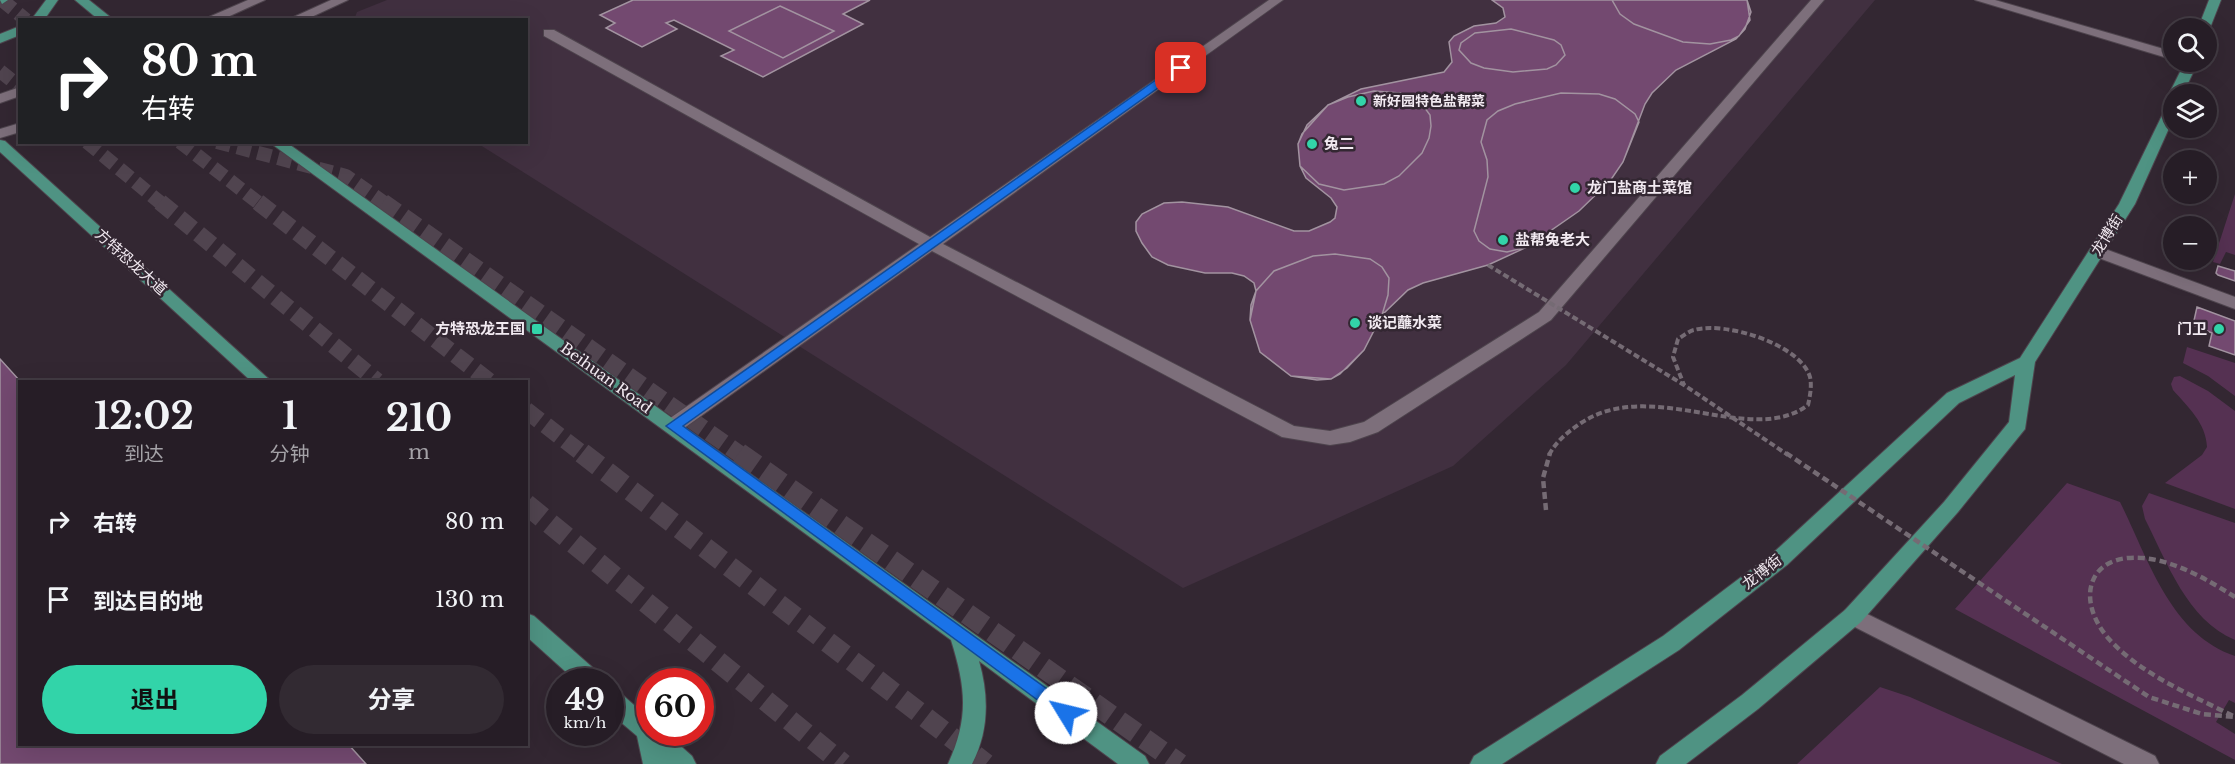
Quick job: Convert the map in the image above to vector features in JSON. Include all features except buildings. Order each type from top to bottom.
[{"type":"main road","points":[[38,18],[52,0]]},
{"type":"main road","points":[[81,0],[105,18]]},
{"type":"main road","points":[[2208,18],[2216,0]]},
{"type":"main road","points":[[0,39],[18,31]]},
{"type":"main road","name":"龙博街","points":[[1668,764],[1750,702],[1853,616],[1951,507],[2018,424],[2026,362],[2127,204],[2163,124]]},
{"type":"main road","name":"方特恐龙大道","points":[[0,144],[261,380]]},
{"type":"main road","name":"Beihuan Road","points":[[279,144],[673,426],[1137,764]]},
{"type":"main road","name":"龙博街","points":[[1482,764],[1671,643],[1780,559],[1953,398],[2026,362]]},
{"type":"main road","points":[[528,624],[577,668]]},
{"type":"main road","points":[[960,636],[970,665],[975,694],[973,726],[960,764]]},
{"type":"main road","points":[[624,711],[636,722]]},
{"type":"main road","points":[[650,746],[655,764]]},
{"type":"main road","points":[[663,746],[684,764]]},
{"type":"street","points":[[213,18],[259,0]]},
{"type":"street","points":[[298,18],[342,0]]},
{"type":"street","points":[[673,426],[1277,0]]},
{"type":"street","points":[[549,33],[931,244],[1289,432],[1324,440],[1357,434],[1545,316],[1818,0]]},
{"type":"street","points":[[1981,0],[2163,53]]},
{"type":"street","points":[[0,99],[18,92]]},
{"type":"street","points":[[0,134],[18,128]]},
{"type":"street","points":[[2097,251],[2232,300]]},
{"type":"street","points":[[1853,616],[2147,764]]},
{"type":"path","points":[[1488,265],[1684,385],[2149,697],[2187,712],[2218,718],[2235,717]]},
{"type":"path","points":[[1546,510],[1542,487],[1543,470],[1549,456],[1556,442],[1590,417],[1618,407],[1644,405],[1675,406],[1765,419],[1792,416],[1809,405],[1812,389],[1808,373],[1792,356],[1772,342],[1747,332],[1718,328],[1697,329],[1679,336],[1671,350],[1674,368],[1684,385]]},
{"type":"path","points":[[2235,597],[2216,583],[2185,569],[2151,559],[2122,559],[2101,566],[2090,581],[2089,600],[2097,623],[2114,644],[2141,665],[2235,717]]},
{"type":"shaded area","points":[[387,0],[1875,0],[1566,365],[1453,466],[1183,588],[479,144],[528,144],[528,18],[355,18],[357,12]]},
{"type":"shaded area","points":[[2235,194],[2235,255],[2226,252],[2220,264],[2217,263],[2217,250]]},
{"type":"shaded area","points":[[2187,347],[2235,363],[2235,396],[2208,376],[2183,363]]},
{"type":"shaded area","points":[[2180,376],[2208,391],[2235,411],[2235,509],[2165,483],[2202,455],[2207,447],[2200,423],[2173,390],[2171,384],[2174,377]]},
{"type":"shaded area","points":[[2067,483],[2120,502],[2152,570],[2177,612],[2194,631],[2213,645],[2235,656],[2235,703],[2229,700],[2216,722],[2235,734],[2235,760],[1955,609]]},
{"type":"shaded area","points":[[2149,493],[2235,523],[2235,640],[2218,631],[2204,619],[2191,604],[2170,571],[2145,519],[2142,506]]},
{"type":"shaded area","points":[[1880,687],[1910,697],[2062,764],[1797,764]]},
{"type":"tunnel","points":[[2,0],[24,18]]},
{"type":"tunnel","points":[[0,71],[18,85]]},
{"type":"tunnel","points":[[89,144],[162,204]]},
{"type":"tunnel","points":[[183,144],[260,204]]},
{"type":"tunnel","points":[[225,144],[346,176],[386,204]]},
{"type":"tunnel","points":[[160,202],[376,380]]},
{"type":"tunnel","points":[[258,202],[488,380]]},
{"type":"tunnel","points":[[383,202],[741,455]]},
{"type":"tunnel","points":[[528,412],[584,455]]},
{"type":"tunnel","points":[[582,453],[986,764]]},
{"type":"tunnel","points":[[739,453],[1180,764]]},
{"type":"tunnel","points":[[528,506],[843,764]]},
{"type":"place","name":"新好园特色盐帮菜","points":[[1361,101]]},
{"type":"place","name":"兔二","points":[[1312,144]]},
{"type":"place","name":"龙门盐商土菜馆","points":[[1575,188]]},
{"type":"place","name":"盐帮兔老大","points":[[1503,240]]},
{"type":"place","name":"谈记蘸水菜","points":[[1355,323]]},
{"type":"place","name":"方特恐龙王国","points":[[537,329]]},
{"type":"place","name":"门卫","points":[[2219,329]]},
{"type":"route","points":[[1066,713],[673,426],[1181,68]]}]
